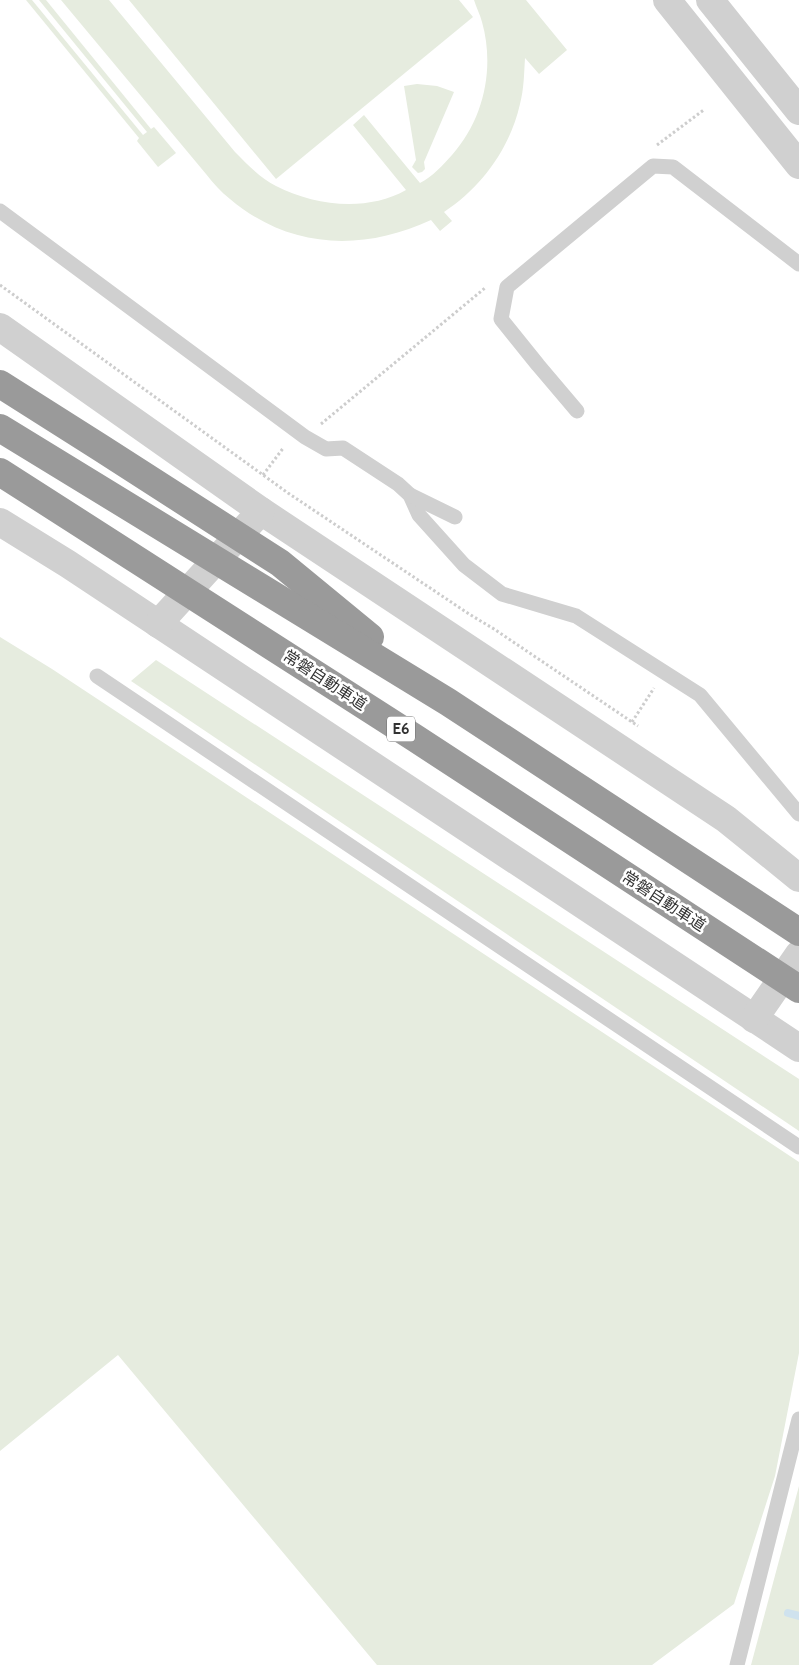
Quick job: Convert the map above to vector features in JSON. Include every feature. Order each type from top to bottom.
[{"type":"highway","points":[[0,384],[280,563],[448,702]]},
{"type":"highway","points":[[0,428],[448,702],[799,932]]},
{"type":"highway","name":"常磐自動車道","points":[[0,472],[398,727],[799,989]]},
{"type":"street","points":[[667,0],[799,165]]},
{"type":"street","points":[[710,0],[799,111]]},
{"type":"street","points":[[0,327],[261,511],[726,819],[799,878]]},
{"type":"street","points":[[158,624],[261,511]]},
{"type":"street","points":[[0,522],[158,624],[799,1048]]},
{"type":"street","points":[[754,1019],[799,954]]},
{"type":"lane","points":[[577,411],[501,319],[507,287],[653,166],[673,166],[799,264]]},
{"type":"lane","points":[[0,211],[296,430],[326,449],[342,448],[398,484],[410,495],[455,516]]},
{"type":"lane","points":[[410,495],[419,516],[464,565],[502,594],[576,616],[700,695],[799,814]]},
{"type":"lane","points":[[97,676],[799,1147]]},
{"type":"lane","points":[[737,1665],[799,1419]]},
{"type":"path","points":[[662,141],[705,109]]},
{"type":"path","points":[[0,285],[263,475],[640,728]]},
{"type":"path","points":[[263,475],[296,430]]},
{"type":"path","points":[[632,722],[658,682]]},
{"type":"shaded area","points":[[26,0],[32,0],[143,135],[147,132],[39,0],[46,0],[151,129],[154,127],[176,153],[158,167],[137,141],[139,138]]},
{"type":"shaded area","points":[[61,0],[109,0],[235,152],[254,170],[270,183],[291,193],[324,202],[341,204],[375,201],[391,197],[406,190],[353,125],[364,115],[420,183],[441,167],[463,141],[479,109],[487,75],[486,39],[474,0],[526,0],[567,50],[539,74],[525,58],[521,98],[515,120],[502,151],[470,191],[444,212],[452,221],[440,231],[431,220],[379,237],[353,241],[327,240],[301,236],[277,228],[253,216],[223,193]]},
{"type":"shaded area","points":[[129,0],[459,0],[473,17],[276,179]]},
{"type":"shaded area","points":[[417,84],[437,86],[454,92],[424,162],[425,169],[418,173],[412,167],[416,160],[404,86]]},
{"type":"shaded area","points":[[0,637],[52,669],[799,1162],[799,1353],[775,1476],[734,1604],[652,1665],[377,1665],[118,1355],[0,1451]]},
{"type":"shaded area","points":[[156,660],[799,1079],[799,1131],[131,681]]},
{"type":"shaded area","points":[[799,1486],[799,1665],[751,1665]]},
{"type":"waterway","points":[[788,1613],[799,1616]]}]
